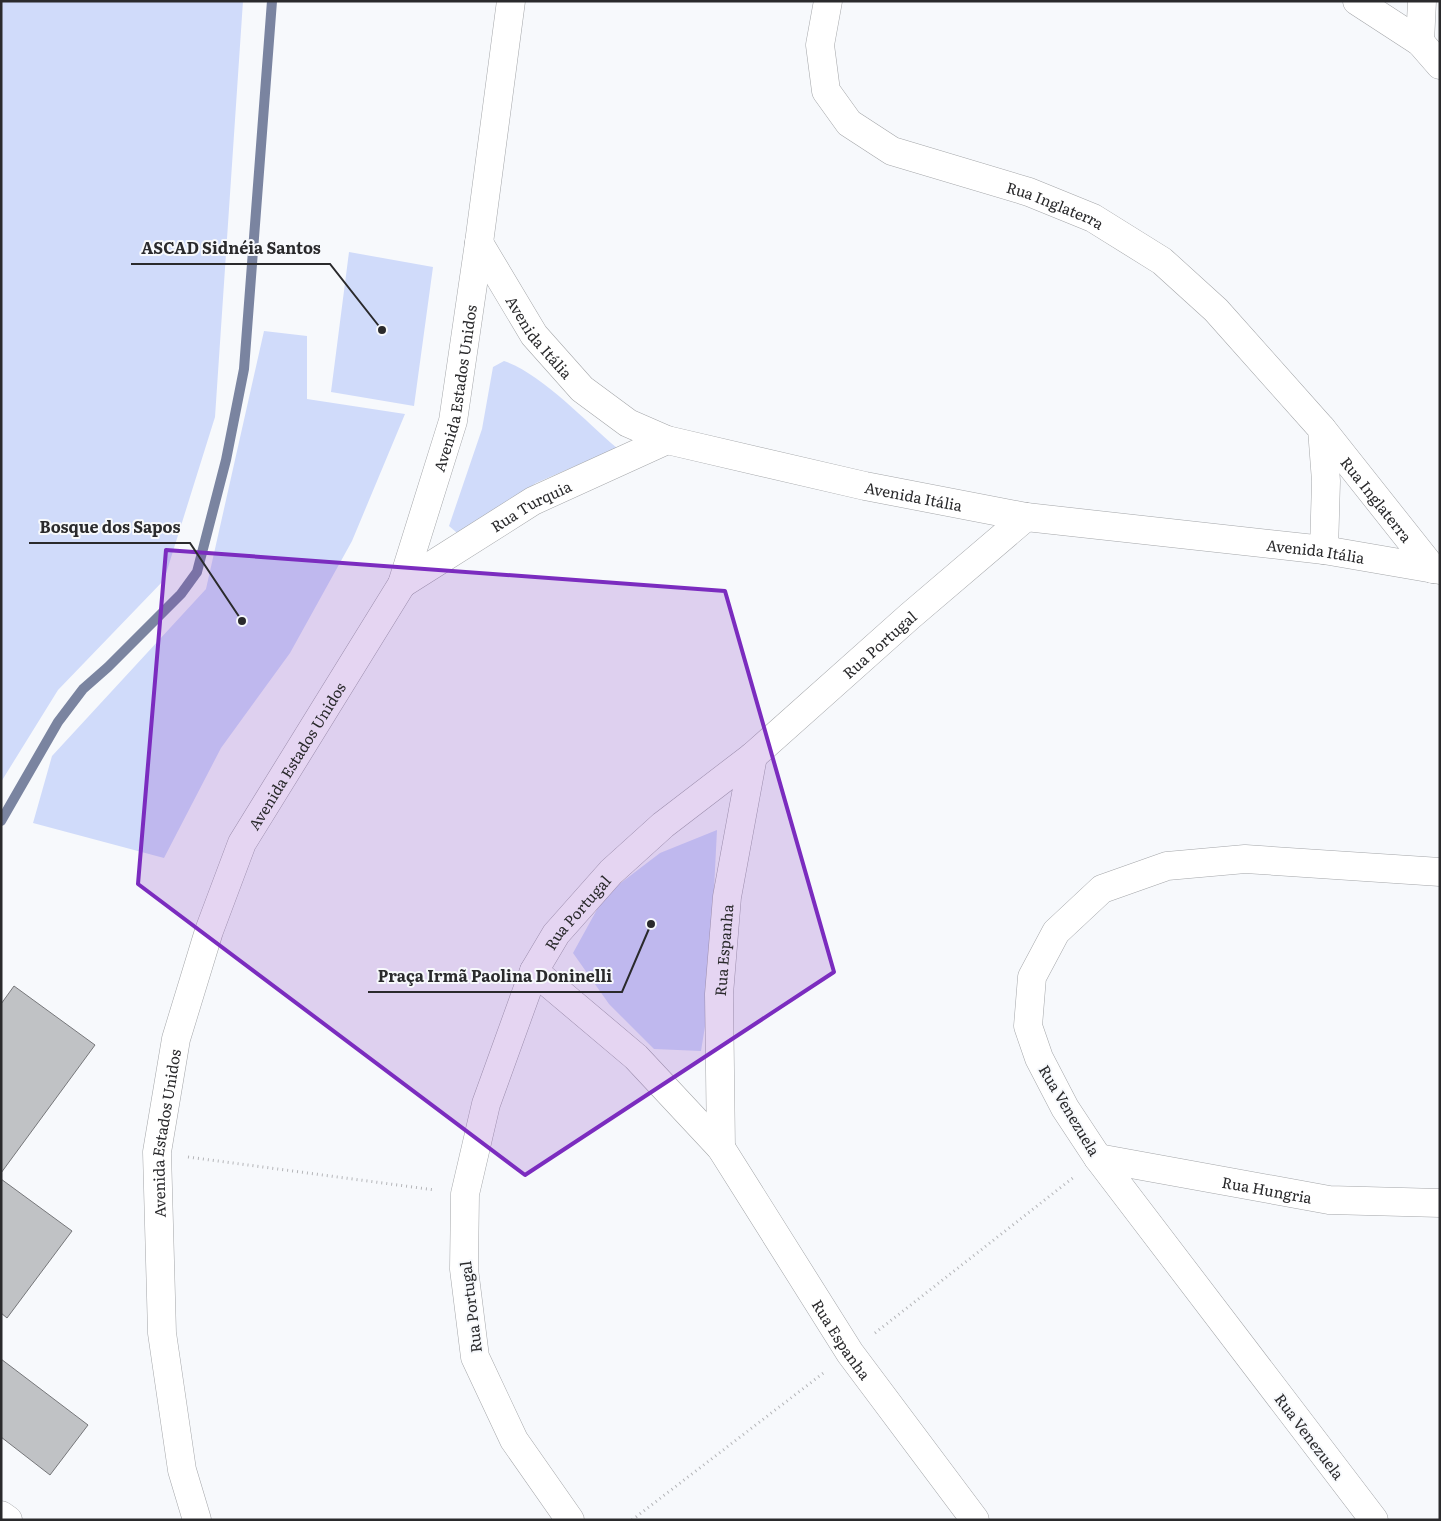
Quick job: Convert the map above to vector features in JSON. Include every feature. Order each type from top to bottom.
[{"type":"street","name":"Avenida Estados Unidos","points":[[197,1520],[182,1470],[162,1333],[157,1152],[176,1039],[209,931],[242,843],[402,584],[453,421],[511,1]]},
{"type":"street","name":"Rua Inglaterra","points":[[828,1],[820,45],[826,91],[849,123],[892,151],[1028,192],[1093,218],[1162,261],[1216,310],[1322,429],[1436,569]]},
{"type":"street","points":[[1357,1],[1420,42],[1440,65]]},
{"type":"street","points":[[1420,42],[1422,1]]},
{"type":"street","name":"Avenida Itália","points":[[479,243],[534,335],[582,389],[628,423],[667,440],[865,486],[1026,517],[1324,550],[1436,569]]},
{"type":"street","name":"Rua Inglaterra","points":[[1322,429],[1326,481],[1324,550]]},
{"type":"street","name":"Rua Turquia","points":[[402,584],[533,501],[667,440]]},
{"type":"street","name":"Rua Portugal","points":[[570,1520],[514,1440],[476,1358],[464,1269],[465,1194],[486,1104],[534,971],[556,934],[611,872],[663,825],[753,756],[910,616],[1026,517]]},
{"type":"street","name":"Rua Espanha","points":[[721,1148],[718,994],[727,896],[753,756]]},
{"type":"street","name":"Rua Venezuela","points":[[1374,1520],[1098,1158],[1065,1108],[1039,1058],[1028,1026],[1032,977],[1056,932],[1102,889],[1167,866],[1245,859],[1440,872]]},
{"type":"street","name":"Rua Espanha","points":[[534,971],[636,1057],[721,1148],[850,1353],[976,1520]]},
{"type":"street","name":"Rua Hungria","points":[[1098,1158],[1329,1200],[1440,1203]]},
{"type":"street","points":[[1,1515],[8,1520]]},
{"type":"path","points":[[157,1152],[465,1194]]},
{"type":"path","points":[[632,1520],[637,1515]]},
{"type":"highlighted area","points":[[166,550],[725,591],[834,972],[525,1175],[138,884]]},
{"type":"shaded area","points":[[1,1],[243,1],[215,417],[164,580],[58,690],[1,782]]},
{"type":"shaded area","points":[[349,252],[433,267],[414,406],[331,392]]},
{"type":"shaded area","points":[[264,331],[307,336],[307,399],[405,414],[352,541],[290,653],[221,748],[164,858],[33,823],[52,756],[206,589]]},
{"type":"shaded area","points":[[504,361],[518,367],[548,387],[617,448],[536,483],[464,534],[456,532],[449,526],[482,429],[493,367]]},
{"type":"shaded area","points":[[717,830],[708,1008],[701,1051],[654,1049],[609,1004],[573,953],[605,895],[660,853]]},
{"type":"building","points":[[14,986],[95,1045],[1,1173],[1,1004]]},
{"type":"building","points":[[1,1179],[72,1231],[7,1318],[1,1313]]},
{"type":"building","points":[[1,1359],[88,1425],[50,1475],[1,1437]]},
{"type":"waterway","points":[[1,821],[58,722],[83,689],[108,667],[181,594],[197,572],[226,460],[244,369],[272,1]]},
{"type":"place","name":"ASCAD Sidnéia Santos","points":[[382,330]]},
{"type":"place","name":"Bosque dos Sapos","points":[[242,621]]},
{"type":"place","name":"Praça Irmã Paolina Doninelli","points":[[651,924]]}]
